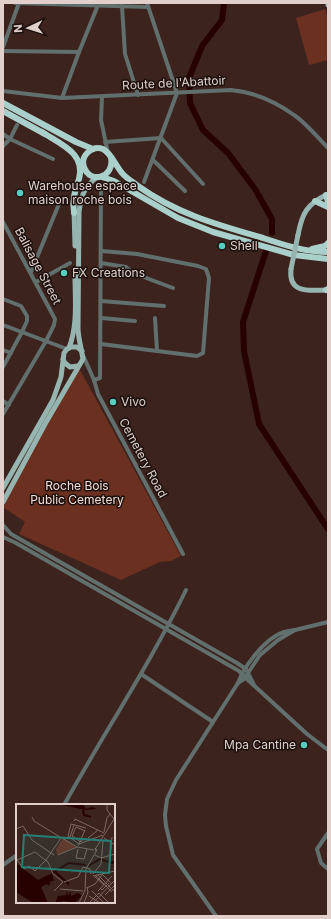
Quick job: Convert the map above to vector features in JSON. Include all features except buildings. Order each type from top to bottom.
[{"type":"highway","points":[[3,103],[76,142],[103,149],[123,174],[138,186],[156,198],[187,214],[220,226],[303,250],[328,252]]},
{"type":"highway","points":[[3,111],[69,147],[83,161]]},
{"type":"highway","points":[[42,132],[70,150],[78,158],[81,170],[73,198],[74,212]]},
{"type":"highway","points":[[95,148],[86,153],[83,161],[84,169],[90,175],[114,181],[178,218],[213,232],[294,255],[328,259]]},
{"type":"highway","points":[[99,177],[110,170],[112,166],[110,156]]},
{"type":"highway","points":[[327,195],[328,202]]},
{"type":"highway","points":[[315,201],[328,207]]},
{"type":"highway","points":[[303,250],[325,246],[328,243]]},
{"type":"main road","points":[[3,488],[53,400],[61,377],[63,356],[72,339],[74,326],[74,212],[76,198],[84,169]]},
{"type":"main road","points":[[3,502],[82,362],[83,354],[78,330],[79,212],[80,202],[85,188],[99,177]]},
{"type":"main road","points":[[327,195],[315,201],[303,216],[291,269],[291,278],[294,284],[299,288],[312,291],[327,289]]},
{"type":"main road","points":[[68,348],[77,347],[83,354]]},
{"type":"main road","points":[[63,356],[63,360],[67,365],[73,367],[79,365]]},
{"type":"street","points":[[15,3],[122,6],[147,5],[179,92],[144,182]]},
{"type":"street","points":[[3,47],[19,3]]},
{"type":"street","points":[[62,98],[98,5]]},
{"type":"street","points":[[122,6],[126,60],[138,95]]},
{"type":"street","points":[[3,51],[79,52]]},
{"type":"street","name":"Route de l'Abattoir","points":[[3,92],[62,98],[196,91],[245,91],[274,103],[295,115],[328,148]]},
{"type":"street","points":[[102,97],[101,120],[105,142],[110,156]]},
{"type":"street","points":[[3,146],[10,139],[17,125]]},
{"type":"street","points":[[3,134],[10,139],[53,159]]},
{"type":"street","points":[[95,148],[105,142],[161,138]]},
{"type":"street","points":[[161,138],[203,184]]},
{"type":"street","points":[[153,160],[185,191]]},
{"type":"street","points":[[94,380],[100,378],[101,184]]},
{"type":"street","points":[[31,272],[59,204]]},
{"type":"street","name":"Balisage Street","points":[[3,223],[31,272],[55,319],[54,325],[46,341],[3,414]]},
{"type":"street","points":[[101,251],[137,254],[198,266],[204,268],[208,272],[204,353],[197,356],[101,344]]},
{"type":"street","points":[[36,282],[70,263]]},
{"type":"street","points":[[101,263],[126,267],[134,273],[173,288]]},
{"type":"street","points":[[3,299],[21,306],[27,316],[27,321],[22,332],[3,367]]},
{"type":"street","points":[[101,301],[164,306]]},
{"type":"street","points":[[101,318],[135,322]]},
{"type":"street","points":[[155,318],[157,351]]},
{"type":"street","points":[[3,325],[53,344],[68,348]]},
{"type":"street","points":[[53,344],[61,350],[63,356]]},
{"type":"street","points":[[3,350],[11,353]]},
{"type":"street","name":"Cemetery Road","points":[[83,354],[90,368],[98,394],[183,554]]},
{"type":"street","points":[[79,365],[90,368]]},
{"type":"street","points":[[3,401],[8,405]]},
{"type":"street","points":[[3,525],[10,534],[169,624],[245,673],[254,685],[307,734],[328,750]]},
{"type":"street","points":[[3,537],[245,673]]},
{"type":"street","points":[[65,804],[141,674],[186,590]]},
{"type":"street","points":[[216,916],[174,855],[166,826],[165,815],[167,799],[176,780],[255,655],[275,636],[286,631],[328,622]]},
{"type":"street","points":[[141,674],[213,722]]},
{"type":"street","points":[[328,833],[317,849],[321,863],[328,868]]},
{"type":"street","points":[[3,866],[16,856]]},
{"type":"green space","points":[[325,9],[328,19],[328,60],[309,65],[296,18]]},
{"type":"green space","name":"Roche Bois Public Cemetery","points":[[79,368],[181,556],[171,561],[160,562],[121,580],[19,534],[25,522],[3,507],[14,482]]},
{"type":"waterway","points":[[224,3],[222,20],[202,46],[189,78],[190,103],[203,130],[228,153],[255,189],[272,219],[272,233]]},
{"type":"waterway","points":[[266,251],[243,322],[244,351],[259,424],[328,529]]},
{"type":"place","name":"Warehouse espace maison roche bois","points":[[20,193]]},
{"type":"place","name":"Shell","points":[[222,246]]},
{"type":"place","name":"FX Creations","points":[[64,273]]},
{"type":"place","name":"Vivo","points":[[113,402]]},
{"type":"place","name":"Mpa Cantine","points":[[304,745]]}]
